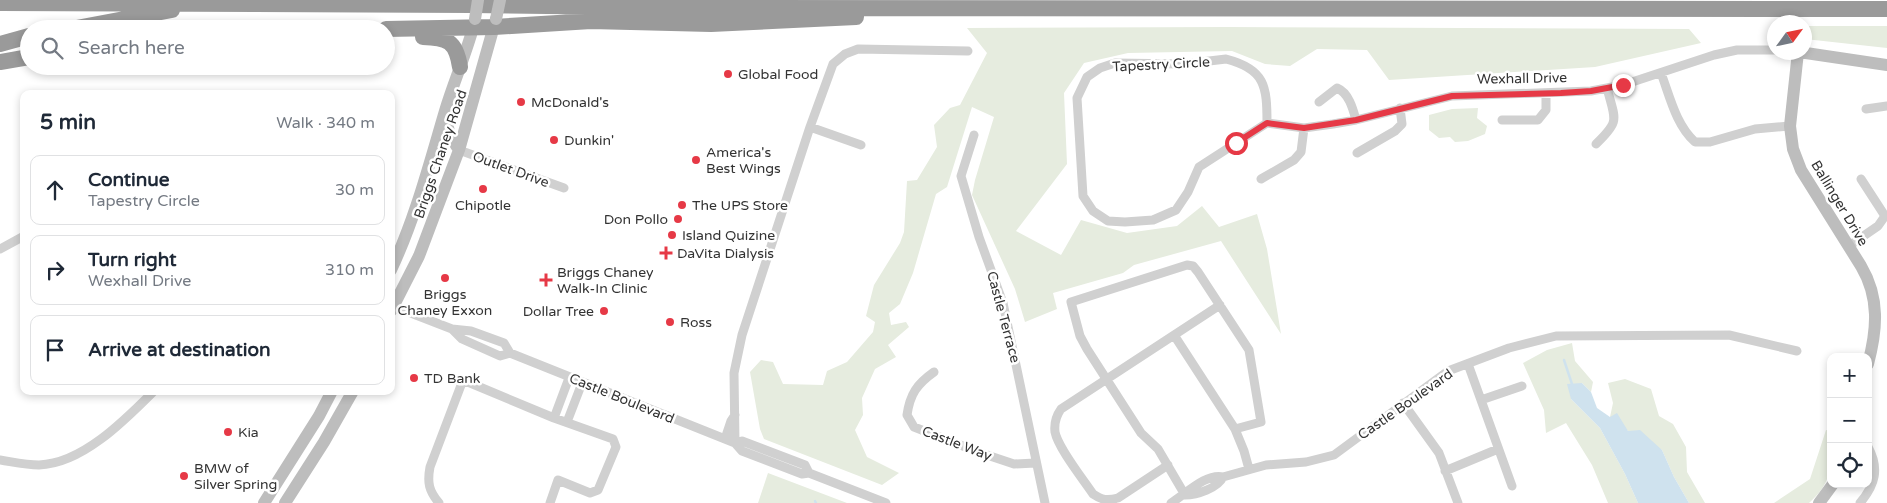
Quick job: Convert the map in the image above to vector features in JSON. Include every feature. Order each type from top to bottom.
[{"type":"highway","points":[[0,3],[983,9],[1887,9]]},
{"type":"highway","points":[[120,20],[214,3]]},
{"type":"highway","points":[[395,28],[474,23],[591,21],[711,24],[832,19],[983,9]]},
{"type":"highway","points":[[0,38],[20,34]]},
{"type":"highway","points":[[395,35],[442,38],[451,43],[458,52],[460,67]]},
{"type":"highway","points":[[0,44],[20,38]]},
{"type":"highway","points":[[0,62],[20,59]]},
{"type":"main road","name":"Briggs Chaney Road","points":[[395,261],[420,198],[474,23],[478,0]]},
{"type":"main road","name":"Briggs Chaney Road","points":[[395,300],[419,256],[459,150],[500,0]]},
{"type":"main road","points":[[1812,54],[1887,64]]},
{"type":"main road","name":"Ballinger Drive","points":[[1797,60],[1790,126],[1793,149],[1801,170],[1849,246],[1868,279],[1873,292],[1876,316],[1874,344],[1871,353]]},
{"type":"main road","points":[[445,113],[450,136],[459,150]]},
{"type":"main road","points":[[264,503],[322,412],[330,395]]},
{"type":"main road","points":[[285,503],[324,442],[351,395]]},
{"type":"main road","points":[[1820,503],[1830,488]]},
{"type":"street","points":[[735,443],[734,373],[742,335],[810,127],[833,64],[845,54],[858,49],[968,51]]},
{"type":"street","name":"Wexhall Drive","points":[[1267,123],[1304,128],[1356,120],[1452,96],[1591,91],[1661,74],[1714,54],[1737,50],[1767,50]]},
{"type":"street","name":"Tapestry Circle","points":[[1226,59],[1242,64],[1254,71],[1263,84],[1267,103],[1267,123],[1199,167],[1188,192],[1176,210],[1153,220],[1108,221],[1093,212],[1083,196],[1077,98],[1087,77],[1100,68],[1115,63],[1184,64],[1226,59]]},
{"type":"street","points":[[1661,74],[1679,121],[1687,134],[1695,142],[1710,142],[1755,129],[1790,126]]},
{"type":"street","points":[[1319,102],[1337,88],[1342,90],[1352,105],[1356,120]]},
{"type":"street","points":[[1596,144],[1612,128],[1615,118],[1607,88]]},
{"type":"street","points":[[1502,120],[1538,120],[1546,110],[1546,93]]},
{"type":"street","points":[[1866,109],[1887,106]]},
{"type":"street","points":[[1357,153],[1396,131],[1402,124],[1400,108]]},
{"type":"street","points":[[810,127],[861,145]]},
{"type":"street","points":[[1261,179],[1294,160],[1301,152],[1304,128]]},
{"type":"street","name":"Castle Terrace","points":[[974,135],[961,176],[979,237],[1003,303],[1045,503]]},
{"type":"street","name":"Outlet Drive","points":[[459,150],[564,188]]},
{"type":"street","points":[[1849,246],[1878,226],[1886,216],[1861,179]]},
{"type":"street","points":[[0,250],[20,238]]},
{"type":"street","points":[[1185,495],[1158,449],[1141,433],[1080,336],[1071,302],[1186,265],[1193,266],[1249,350],[1261,422],[1234,429]]},
{"type":"street","points":[[1168,465],[1118,498],[1100,499],[1093,494],[1060,444],[1055,433],[1057,415],[1061,409],[1220,305]]},
{"type":"street","name":"Castle Boulevard","points":[[395,307],[452,329],[471,330],[504,343],[510,353],[569,378],[735,443],[742,450],[802,474],[809,473],[886,503]]},
{"type":"street","name":"Castle Boulevard","points":[[1171,503],[1185,495],[1192,487],[1217,475],[1223,477],[1266,465],[1306,462],[1334,455],[1443,374],[1509,348],[1556,336],[1579,334],[1730,335],[1797,351]]},
{"type":"street","points":[[1174,335],[1234,429],[1244,451],[1249,469]]},
{"type":"street","points":[[1468,364],[1512,486]]},
{"type":"street","name":"Castle Way","points":[[934,372],[918,383],[909,403],[907,415],[914,427],[1014,464],[1036,462]]},
{"type":"street","points":[[554,418],[569,378]]},
{"type":"street","points":[[440,503],[431,494],[428,481],[430,467],[463,380],[554,418],[613,439],[616,447],[598,490],[590,493],[558,480],[550,503]]},
{"type":"street","points":[[567,422],[582,383]]},
{"type":"street","points":[[1481,400],[1522,386]]},
{"type":"street","points":[[0,460],[40,465],[73,456],[91,446],[130,416],[150,395]]},
{"type":"street","points":[[1403,404],[1434,445],[1458,503]]},
{"type":"street","points":[[725,439],[731,421],[736,415]]},
{"type":"street","points":[[1446,471],[1498,449]]},
{"type":"street","points":[[1872,460],[1875,481],[1872,485]]},
{"type":"street","points":[[1860,503],[1870,488]]},
{"type":"shaded area","points":[[1812,26],[1887,26],[1887,48],[1812,40]]},
{"type":"shaded area","points":[[967,28],[1689,29],[1701,43],[1595,67],[1389,80],[1367,50],[1317,49],[1290,66],[1265,64],[1232,51],[1128,53],[1084,63],[1064,93],[1067,164],[1016,231],[1061,255],[1081,220],[1127,233],[1177,226],[1202,206],[1219,227],[1257,214],[1267,249],[1281,334],[1221,241],[1134,265],[1123,273],[1053,293],[1057,309],[1025,322],[1015,289],[972,195],[994,117],[972,107],[947,187],[936,194],[913,273],[900,304],[889,313],[891,325],[906,322],[909,327],[888,345],[896,357],[875,369],[862,398],[863,415],[855,430],[867,457],[899,473],[882,485],[764,439],[760,429],[750,372],[761,360],[773,362],[783,384],[823,385],[827,371],[847,362],[873,332],[875,322],[866,316],[874,285],[900,243],[904,232],[907,181],[917,180],[937,147],[934,125],[950,108],[960,105],[987,53]]},
{"type":"shaded area","points":[[1478,108],[1477,118],[1487,126],[1485,134],[1468,141],[1455,142],[1450,137],[1439,138],[1429,130],[1429,115],[1452,109]]},
{"type":"shaded area","points":[[1572,343],[1575,361],[1593,382],[1591,392],[1582,383],[1571,399],[1600,428],[1625,474],[1638,503],[1608,503],[1592,465],[1566,423],[1546,433],[1544,410],[1523,363],[1547,350]]},
{"type":"shaded area","points":[[1625,379],[1651,389],[1659,416],[1673,424],[1686,447],[1687,472],[1705,503],[1689,503],[1674,477],[1662,450],[1628,431],[1610,417],[1613,403],[1608,383]]},
{"type":"shaded area","points":[[1827,430],[1827,478],[1817,495],[1809,503],[1774,503],[1810,479]]},
{"type":"shaded area","points":[[768,473],[847,503],[758,503]]},
{"type":"water","points":[[1582,383],[1591,392],[1597,408],[1610,417],[1617,413],[1628,431],[1640,430],[1662,450],[1674,477],[1689,503],[1638,503],[1625,474],[1600,428],[1571,399],[1567,384]]},
{"type":"waterway","points":[[1564,360],[1572,384]]},
{"type":"place","name":"Global Food","points":[[728,74]]},
{"type":"place","name":"McDonald's","points":[[521,102]]},
{"type":"place","name":"Dunkin'","points":[[554,140]]},
{"type":"place","name":"America's Best Wings","points":[[696,160]]},
{"type":"place","name":"Chipotle","points":[[483,189]]},
{"type":"place","name":"The UPS Store","points":[[682,205]]},
{"type":"place","name":"Don Pollo","points":[[678,219]]},
{"type":"place","name":"Island Quizine","points":[[672,235]]},
{"type":"place","name":"DaVita Dialysis","points":[[666,253]]},
{"type":"place","name":"Briggs Chaney Exxon","points":[[445,278]]},
{"type":"place","name":"Briggs Chaney Walk-In Clinic","points":[[546,280]]},
{"type":"place","name":"Dollar Tree","points":[[604,311]]},
{"type":"place","name":"Ross","points":[[670,322]]},
{"type":"place","name":"TD Bank","points":[[414,378]]},
{"type":"place","name":"Kia","points":[[228,432]]},
{"type":"place","name":"BMW of Silver Spring","points":[[184,476]]},
{"type":"route","points":[[1236,143],[1267,123],[1304,128],[1356,120],[1452,96],[1561,93],[1591,91],[1623,85]]}]
